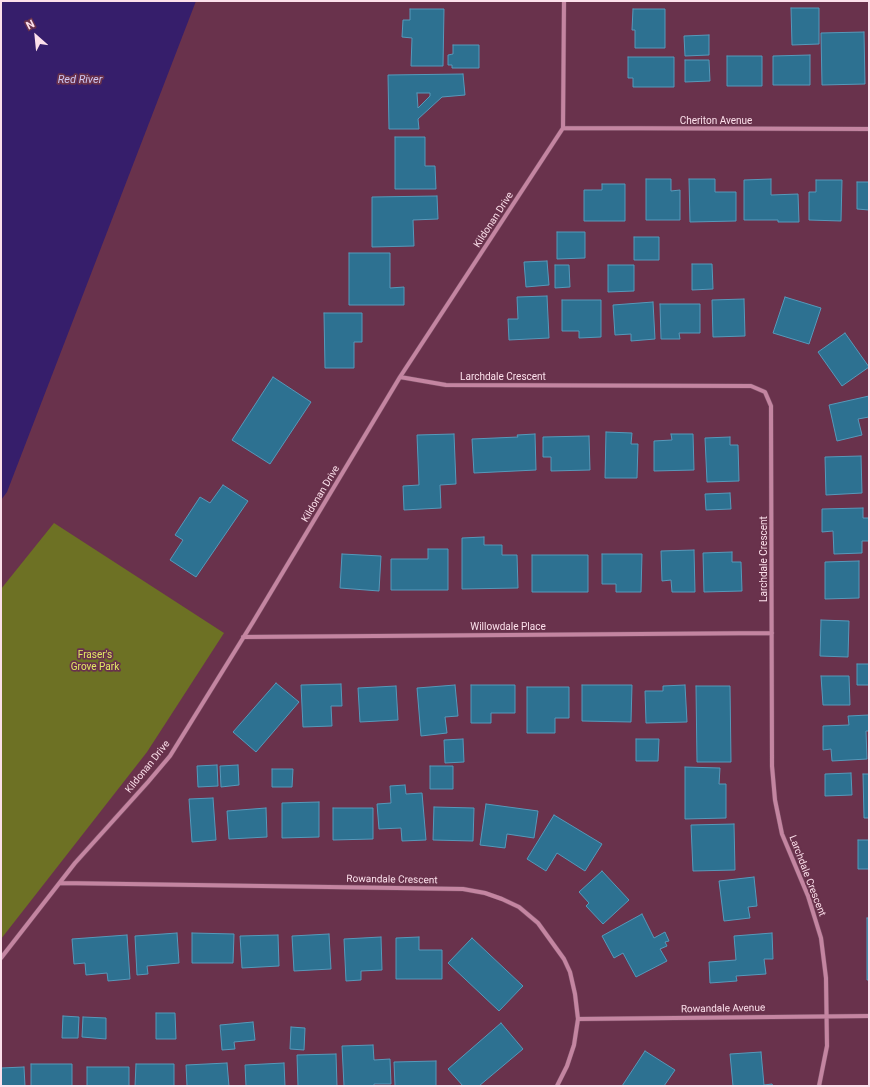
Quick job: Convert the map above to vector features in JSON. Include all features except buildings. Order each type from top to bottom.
[{"type":"street","points":[[563,128],[564,1]]},
{"type":"street","name":"Cheriton Avenue","points":[[563,128],[869,129]]},
{"type":"street","name":"Kildonan Drive","points":[[1,958],[75,863],[170,756],[400,377],[563,128]]},
{"type":"street","name":"Larchdale Crescent","points":[[400,377],[446,385],[751,386],[765,392],[771,406],[772,766],[782,834],[808,896],[821,938],[826,978],[827,1046],[819,1086]]},
{"type":"street","name":"Willowdale Place","points":[[243,637],[772,633]]},
{"type":"street","name":"Rowandale Crescent","points":[[60,883],[463,889],[485,893],[502,899],[519,907],[538,923],[553,942],[570,972],[575,994],[578,1019],[574,1045],[567,1066],[557,1086]]},
{"type":"street","name":"Rowandale Avenue","points":[[578,1019],[869,1016]]},
{"type":"green space","name":"Fraser's Grove Park","points":[[54,523],[224,633],[147,752],[1,939],[1,589]]},
{"type":"water","name":"Red River","points":[[1,1],[196,1],[7,492],[1,500]]}]
